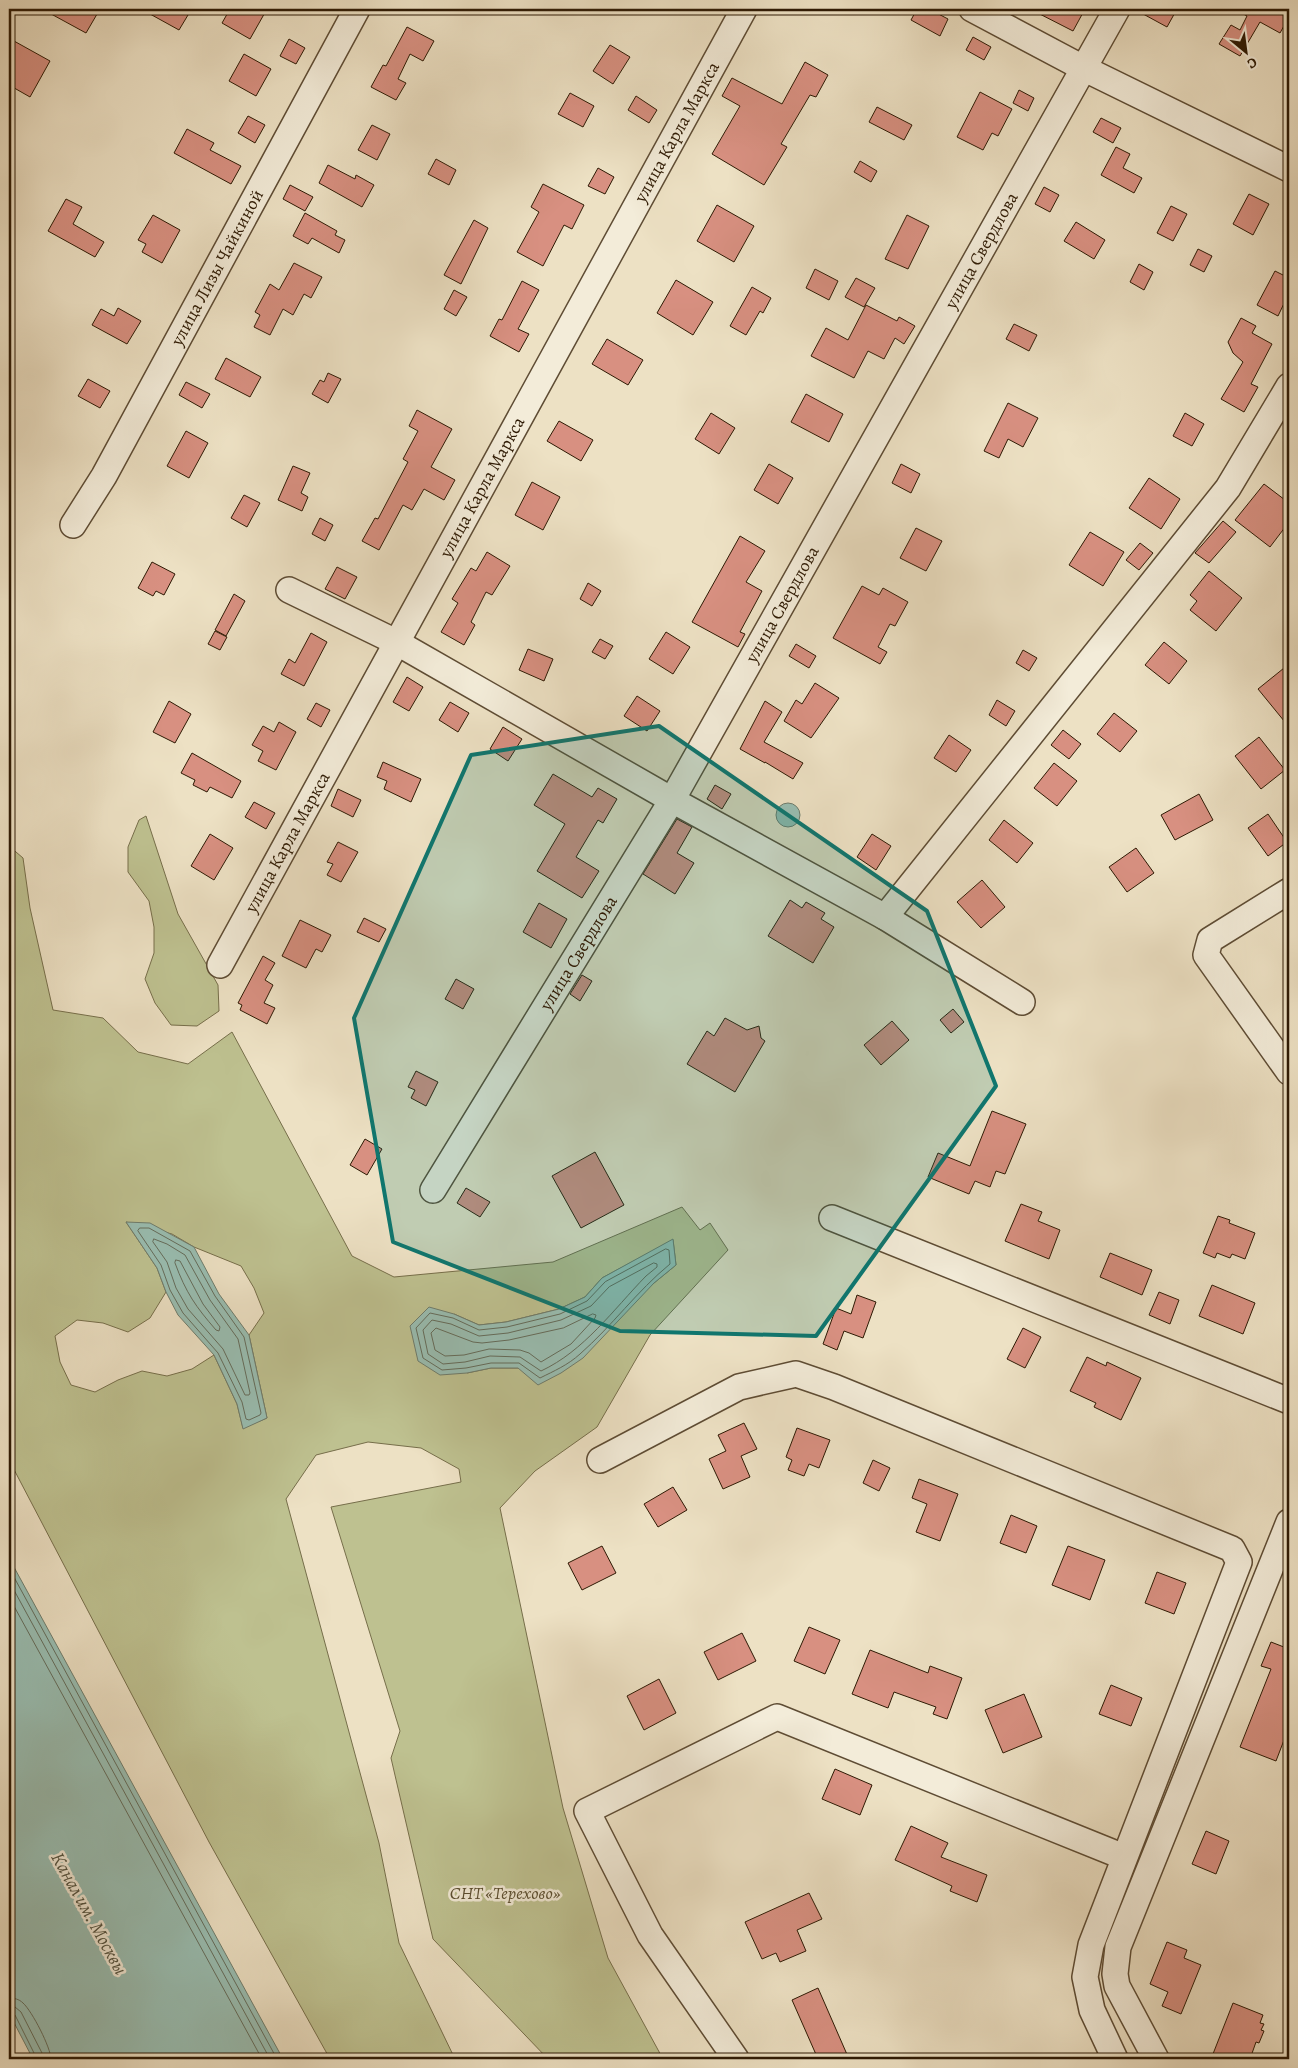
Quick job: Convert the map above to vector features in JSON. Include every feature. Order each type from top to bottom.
[{"type":"street","name":"улица Лизы Чайкиной","points":[[73,525],[109,467],[357,9]]},
{"type":"street","name":"улица Карла Маркса","points":[[220,965],[744,9]]},
{"type":"street","points":[[972,9],[1084,69],[1289,169]]},
{"type":"street","name":"улица Свердлова","points":[[433,1190],[672,800],[1117,9]]},
{"type":"street","points":[[885,917],[1228,488],[1289,386]]},
{"type":"street","points":[[289,590],[396,642],[672,800],[885,917],[1022,1002]]},
{"type":"street","points":[[1289,891],[1210,940],[1206,955],[1289,1072]]},
{"type":"street","points":[[832,1218],[1289,1401]]},
{"type":"street","points":[[600,1460],[739,1388],[796,1374],[834,1387],[1232,1549],[1239,1562],[1090,1945],[1085,1977],[1092,2010],[1115,2059]]},
{"type":"street","points":[[1156,2059],[1117,1986],[1115,1974],[1118,1947],[1289,1522]]},
{"type":"street","points":[[736,2059],[650,1934],[588,1811],[777,1717],[1124,1857]]},
{"type":"highlighted area","points":[[659,726],[927,911],[996,1086],[816,1336],[620,1331],[393,1242],[354,1018],[471,755]]},
{"type":"green space","points":[[146,816],[178,914],[218,985],[219,1011],[197,1026],[171,1025],[155,1003],[145,979],[154,953],[154,927],[149,901],[128,872],[128,847],[139,820]]},
{"type":"green space","name":"СНТ «Терехово»","points":[[9,846],[23,858],[30,908],[53,1010],[103,1018],[138,1052],[188,1064],[232,1032],[352,1256],[394,1277],[553,1262],[682,1207],[700,1230],[710,1223],[728,1250],[650,1335],[597,1427],[535,1471],[500,1508],[563,1808],[608,1958],[663,2059],[548,2059],[433,1939],[391,1758],[400,1731],[331,1507],[461,1482],[459,1469],[421,1448],[368,1442],[316,1455],[286,1499],[379,1843],[399,1943],[455,2059],[330,2059],[209,1842],[9,1460]],"holes":[[[126,1222],[172,1234],[194,1247],[241,1266],[254,1288],[264,1313],[249,1335],[267,1418],[243,1428],[237,1404],[214,1355],[192,1369],[167,1376],[142,1371],[118,1380],[95,1392],[71,1385],[60,1362],[55,1336],[77,1320],[103,1323],[128,1332],[150,1318],[166,1292],[157,1268]],[[673,1240],[676,1265],[654,1283],[519,1368],[491,1368],[467,1373],[454,1314],[479,1325],[506,1322],[559,1309],[585,1297],[602,1278]]]},
{"type":"water","points":[[788,803],[797,806],[800,815],[797,824],[788,827],[779,824],[776,815],[779,806]]},
{"type":"water","points":[[126,1222],[150,1223],[194,1247],[219,1294],[249,1335],[267,1418],[243,1429],[237,1404],[214,1355],[178,1315],[166,1292],[157,1268]]},
{"type":"water","points":[[673,1239],[676,1265],[654,1283],[583,1358],[561,1373],[538,1385],[518,1368],[491,1368],[467,1373],[440,1375],[418,1361],[410,1326],[429,1307],[454,1314],[479,1325],[506,1322],[559,1309],[585,1297],[602,1278]]},
{"type":"water","name":"Канал им. Москвы","points":[[9,1558],[283,2059],[33,2059],[9,2013]]},
{"type":"building","points":[[42,9],[100,9],[86,33]]},
{"type":"building","points":[[141,9],[176,9],[188,15],[179,30]]},
{"type":"building","points":[[230,9],[267,9],[250,39],[222,23]]},
{"type":"building","points":[[917,9],[929,9],[948,19],[940,36],[911,20]]},
{"type":"building","points":[[1030,9],[1085,9],[1073,31]]},
{"type":"building","points":[[1134,9],[1177,9],[1167,27]]},
{"type":"building","points":[[1234,9],[1289,9],[1289,17],[1280,33],[1260,22],[1240,56],[1219,44],[1231,25],[1240,30],[1247,16]]},
{"type":"building","points":[[407,27],[434,41],[423,61],[410,54],[398,79],[406,83],[396,100],[371,87],[383,65],[386,66]]},
{"type":"building","points":[[973,37],[991,47],[984,60],[966,50]]},
{"type":"building","points":[[289,39],[305,48],[296,64],[280,56]]},
{"type":"building","points":[[14,41],[50,61],[30,97],[9,85],[9,50]]},
{"type":"building","points":[[610,45],[630,57],[613,84],[593,71]]},
{"type":"building","points":[[244,54],[271,69],[256,96],[229,81]]},
{"type":"building","points":[[805,62],[828,75],[816,97],[810,95],[781,144],[787,147],[764,185],[712,154],[740,106],[722,96],[732,78],[782,104]]},
{"type":"building","points":[[1019,90],[1034,98],[1028,111],[1013,103]]},
{"type":"building","points":[[980,92],[1012,109],[998,136],[992,133],[983,150],[957,137]]},
{"type":"building","points":[[570,93],[594,106],[583,127],[558,114]]},
{"type":"building","points":[[636,96],[657,110],[649,123],[628,110]]},
{"type":"building","points":[[877,107],[912,125],[904,140],[869,122]]},
{"type":"building","points":[[248,116],[265,125],[255,143],[238,133]]},
{"type":"building","points":[[1101,118],[1121,128],[1113,143],[1093,132]]},
{"type":"building","points":[[372,125],[390,134],[377,160],[358,150]]},
{"type":"building","points":[[187,129],[214,143],[210,150],[241,166],[231,184],[174,153]]},
{"type":"building","points":[[1116,147],[1130,154],[1123,168],[1142,178],[1134,193],[1101,175]]},
{"type":"building","points":[[436,159],[456,170],[449,185],[428,174]]},
{"type":"building","points":[[860,161],[877,171],[871,182],[854,172]]},
{"type":"building","points":[[328,165],[355,179],[356,175],[374,185],[362,207],[319,183]]},
{"type":"building","points":[[598,168],[614,177],[605,194],[588,186]]},
{"type":"building","points":[[543,184],[584,205],[572,229],[564,225],[543,266],[517,252],[539,212],[531,207]]},
{"type":"building","points":[[290,185],[313,197],[305,211],[283,199]]},
{"type":"building","points":[[1044,187],[1059,195],[1050,212],[1035,204]]},
{"type":"building","points":[[1249,194],[1269,204],[1253,235],[1233,224]]},
{"type":"building","points":[[66,199],[82,207],[73,224],[104,242],[95,257],[48,231]]},
{"type":"building","points":[[717,205],[754,226],[734,262],[697,241]]},
{"type":"building","points":[[1171,206],[1187,214],[1173,241],[1157,233]]},
{"type":"building","points":[[305,213],[337,231],[335,235],[345,240],[339,253],[312,238],[308,244],[293,236]]},
{"type":"building","points":[[153,215],[180,230],[162,263],[142,252],[146,244],[138,240]]},
{"type":"building","points":[[907,215],[929,226],[908,269],[885,259]]},
{"type":"building","points":[[474,220],[488,228],[461,284],[444,275]]},
{"type":"building","points":[[1076,222],[1105,240],[1094,259],[1064,241]]},
{"type":"building","points":[[1198,249],[1212,256],[1204,272],[1190,265]]},
{"type":"building","points":[[294,263],[322,277],[311,298],[304,294],[293,315],[283,309],[270,335],[254,327],[260,315],[255,312],[270,284],[279,290]]},
{"type":"building","points":[[1139,264],[1153,272],[1144,290],[1130,282]]},
{"type":"building","points":[[815,269],[838,281],[829,300],[806,288]]},
{"type":"building","points":[[1275,271],[1289,278],[1289,293],[1278,316],[1257,305]]},
{"type":"building","points":[[856,278],[875,288],[864,307],[845,297]]},
{"type":"building","points":[[676,280],[713,302],[693,335],[657,313]]},
{"type":"building","points":[[522,281],[539,290],[518,329],[529,334],[519,352],[490,336],[499,319],[502,320]]},
{"type":"building","points":[[752,287],[771,298],[763,313],[760,311],[746,335],[730,326]]},
{"type":"building","points":[[454,290],[467,297],[456,316],[444,309]]},
{"type":"building","points":[[866,305],[897,321],[899,317],[915,326],[904,344],[895,338],[884,359],[868,351],[854,378],[811,356],[826,328],[848,340]]},
{"type":"building","points":[[118,308],[141,321],[127,344],[92,325],[101,309],[114,316]]},
{"type":"building","points":[[1241,318],[1256,326],[1252,333],[1272,344],[1251,384],[1258,387],[1244,412],[1221,399],[1243,362],[1233,353],[1228,342]]},
{"type":"building","points":[[1014,324],[1037,335],[1029,351],[1006,339]]},
{"type":"building","points":[[607,339],[643,360],[628,385],[592,364]]},
{"type":"building","points":[[226,358],[261,377],[250,397],[215,379]]},
{"type":"building","points":[[328,373],[341,379],[328,403],[312,394],[320,380],[324,382]]},
{"type":"building","points":[[88,379],[110,391],[100,408],[78,396]]},
{"type":"building","points":[[186,382],[210,394],[202,408],[179,395]]},
{"type":"building","points":[[806,394],[843,414],[829,442],[791,422]]},
{"type":"building","points":[[1008,403],[1038,418],[1023,447],[1008,439],[999,458],[984,451]]},
{"type":"building","points":[[417,410],[452,429],[431,467],[455,480],[444,500],[424,489],[412,510],[403,505],[379,550],[362,541],[375,518],[378,519],[408,462],[403,459],[418,431],[409,426]]},
{"type":"building","points":[[711,413],[735,428],[719,454],[695,439]]},
{"type":"building","points":[[1185,413],[1204,424],[1192,446],[1173,436]]},
{"type":"building","points":[[559,421],[593,440],[581,461],[547,441]]},
{"type":"building","points":[[186,431],[208,443],[189,478],[167,466]]},
{"type":"building","points":[[769,464],[793,478],[778,504],[754,490]]},
{"type":"building","points":[[901,464],[920,474],[911,493],[892,483]]},
{"type":"building","points":[[293,466],[310,473],[301,493],[308,497],[302,511],[278,500]]},
{"type":"building","points":[[1149,478],[1180,499],[1161,529],[1129,508]]},
{"type":"building","points":[[532,482],[560,497],[543,530],[515,515]]},
{"type":"building","points":[[1264,484],[1289,503],[1289,522],[1270,547],[1235,520]]},
{"type":"building","points":[[244,495],[260,503],[247,527],[231,518]]},
{"type":"building","points":[[320,518],[333,525],[325,541],[312,534]]},
{"type":"building","points":[[1223,521],[1236,532],[1209,563],[1195,553]]},
{"type":"building","points":[[916,528],[942,541],[926,571],[900,558]]},
{"type":"building","points":[[1090,532],[1124,552],[1103,586],[1069,565]]},
{"type":"building","points":[[740,536],[765,551],[746,582],[762,591],[740,632],[745,634],[738,647],[692,622]]},
{"type":"building","points":[[1140,543],[1153,553],[1139,570],[1126,560]]},
{"type":"building","points":[[487,552],[510,566],[492,595],[486,592],[471,622],[475,625],[464,645],[441,632],[458,603],[452,599],[471,568],[476,571]]},
{"type":"building","points":[[152,562],[175,574],[164,595],[156,591],[153,596],[138,588]]},
{"type":"building","points":[[337,567],[357,577],[345,599],[325,589]]},
{"type":"building","points":[[1209,571],[1242,598],[1216,631],[1190,610],[1197,601],[1190,595]]},
{"type":"building","points":[[588,583],[601,591],[592,606],[580,599]]},
{"type":"building","points":[[862,586],[879,595],[883,588],[908,602],[895,626],[890,624],[878,647],[887,652],[880,664],[833,638]]},
{"type":"building","points":[[234,594],[245,601],[226,636],[215,630]]},
{"type":"building","points":[[215,631],[227,637],[220,650],[208,644]]},
{"type":"building","points":[[666,632],[690,647],[673,674],[649,659]]},
{"type":"building","points":[[311,633],[327,642],[304,686],[281,674],[289,659],[295,663]]},
{"type":"building","points":[[600,639],[613,646],[605,659],[592,652]]},
{"type":"building","points":[[1164,642],[1187,661],[1169,684],[1145,665]]},
{"type":"building","points":[[796,644],[816,656],[809,668],[789,656]]},
{"type":"building","points":[[528,649],[553,659],[544,681],[519,670]]},
{"type":"building","points":[[1023,650],[1037,658],[1029,671],[1016,663]]},
{"type":"building","points":[[1289,664],[1289,727],[1258,689]]},
{"type":"building","points":[[407,677],[423,687],[409,711],[393,702]]},
{"type":"building","points":[[815,683],[839,698],[811,738],[784,721],[796,700],[802,704]]},
{"type":"building","points":[[637,696],[660,711],[647,731],[624,716]]},
{"type":"building","points":[[997,700],[1015,711],[1006,726],[989,715]]},
{"type":"building","points":[[169,701],[191,714],[175,743],[153,732]]},
{"type":"building","points":[[765,701],[782,712],[764,742],[803,763],[793,779],[740,749]]},
{"type":"building","points":[[450,702],[469,713],[458,732],[439,720]]},
{"type":"building","points":[[316,703],[330,710],[321,727],[307,719]]},
{"type":"building","points":[[1114,713],[1137,731],[1120,752],[1097,734]]},
{"type":"building","points":[[279,722],[296,732],[276,770],[258,761],[263,751],[252,745],[263,726],[274,732]]},
{"type":"building","points":[[503,727],[522,739],[508,761],[490,749]]},
{"type":"building","points":[[1063,730],[1081,744],[1069,759],[1051,745]]},
{"type":"building","points":[[949,735],[971,750],[956,772],[934,758]]},
{"type":"building","points":[[1259,737],[1285,770],[1261,789],[1235,756]]},
{"type":"building","points":[[192,753],[241,781],[232,798],[210,787],[207,792],[193,785],[195,780],[181,773]]},
{"type":"building","points":[[383,762],[421,779],[411,802],[384,789],[387,781],[377,777]]},
{"type":"building","points":[[1054,763],[1077,781],[1057,806],[1034,788]]},
{"type":"building","points":[[553,774],[592,797],[598,788],[617,799],[603,823],[598,820],[576,857],[599,871],[582,898],[537,871],[565,824],[534,805]]},
{"type":"building","points":[[715,785],[731,794],[722,809],[707,799]]},
{"type":"building","points":[[338,789],[361,800],[353,817],[331,806]]},
{"type":"building","points":[[1199,794],[1213,820],[1175,840],[1161,815]]},
{"type":"building","points":[[254,802],[275,813],[266,829],[245,817]]},
{"type":"building","points":[[1268,814],[1287,842],[1268,856],[1248,828]]},
{"type":"building","points":[[677,819],[692,827],[677,853],[694,863],[675,894],[643,874]]},
{"type":"building","points":[[1004,820],[1033,843],[1017,863],[989,840]]},
{"type":"building","points":[[210,834],[233,848],[214,880],[191,866]]},
{"type":"building","points":[[872,834],[891,846],[876,870],[857,857]]},
{"type":"building","points":[[338,842],[358,852],[341,882],[327,875],[333,864],[327,862]]},
{"type":"building","points":[[1136,848],[1154,873],[1127,892],[1109,867]]},
{"type":"building","points":[[982,880],[1005,907],[981,928],[957,902]]},
{"type":"building","points":[[790,900],[802,908],[806,902],[825,913],[821,919],[834,927],[813,963],[768,936]]},
{"type":"building","points":[[539,903],[567,919],[551,948],[523,932]]},
{"type":"building","points":[[364,918],[386,929],[379,942],[357,932]]},
{"type":"building","points":[[300,920],[331,935],[322,952],[316,949],[306,968],[282,956]]},
{"type":"building","points":[[263,956],[275,963],[265,980],[273,985],[264,1003],[275,1008],[267,1024],[240,1010],[242,1005],[238,1003]]},
{"type":"building","points":[[582,975],[592,981],[580,1001],[570,994]]},
{"type":"building","points":[[456,979],[474,989],[463,1009],[445,999]]},
{"type":"building","points":[[953,1009],[964,1022],[951,1033],[940,1020]]},
{"type":"building","points":[[725,1018],[747,1030],[759,1026],[761,1038],[765,1041],[735,1092],[687,1064],[707,1031],[714,1036]]},
{"type":"building","points":[[892,1021],[909,1040],[881,1065],[864,1045]]},
{"type":"building","points":[[416,1071],[438,1082],[426,1106],[411,1098],[415,1090],[408,1087]]},
{"type":"building","points":[[992,1111],[1026,1124],[1005,1174],[996,1171],[990,1187],[975,1181],[969,1194],[928,1177],[938,1153],[970,1166]]},
{"type":"building","points":[[365,1139],[382,1149],[367,1175],[350,1165]]},
{"type":"building","points":[[595,1152],[624,1205],[581,1228],[552,1176]]},
{"type":"building","points":[[466,1188],[490,1202],[480,1217],[457,1203]]},
{"type":"building","points":[[1021,1204],[1042,1212],[1038,1221],[1060,1230],[1049,1259],[1005,1241]]},
{"type":"building","points":[[1218,1216],[1230,1220],[1229,1223],[1255,1233],[1245,1259],[1232,1254],[1230,1258],[1217,1253],[1215,1258],[1203,1253]]},
{"type":"building","points":[[1110,1253],[1152,1270],[1142,1295],[1100,1277]]},
{"type":"building","points":[[1212,1285],[1255,1303],[1243,1334],[1199,1316]]},
{"type":"building","points":[[1159,1292],[1179,1300],[1170,1324],[1149,1315]]},
{"type":"building","points":[[857,1295],[876,1302],[863,1338],[844,1331],[837,1350],[823,1344],[836,1308],[851,1314]]},
{"type":"building","points":[[1023,1328],[1041,1337],[1025,1368],[1007,1359]]},
{"type":"building","points":[[1087,1357],[1106,1366],[1107,1362],[1141,1378],[1121,1420],[1094,1407],[1096,1403],[1070,1391]]},
{"type":"building","points":[[744,1423],[757,1449],[741,1456],[750,1477],[723,1489],[709,1459],[726,1451],[718,1435]]},
{"type":"building","points":[[797,1428],[830,1440],[819,1468],[809,1464],[804,1476],[788,1470],[792,1460],[786,1457]]},
{"type":"building","points":[[873,1460],[890,1468],[879,1491],[863,1483]]},
{"type":"building","points":[[919,1479],[958,1494],[940,1541],[916,1532],[927,1504],[912,1498]]},
{"type":"building","points":[[673,1487],[687,1510],[658,1527],[644,1504]]},
{"type":"building","points":[[1011,1515],[1037,1526],[1026,1553],[1000,1543]]},
{"type":"building","points":[[602,1546],[616,1573],[582,1590],[568,1563]]},
{"type":"building","points":[[1068,1546],[1105,1560],[1090,1600],[1052,1585]]},
{"type":"building","points":[[1157,1572],[1186,1583],[1174,1614],[1145,1603]]},
{"type":"building","points":[[809,1627],[840,1640],[825,1674],[794,1661]]},
{"type":"building","points":[[742,1633],[756,1661],[718,1680],[704,1652]]},
{"type":"building","points":[[1271,1642],[1289,1649],[1289,1727],[1276,1761],[1240,1747],[1271,1669],[1261,1666]]},
{"type":"building","points":[[870,1650],[928,1673],[930,1666],[962,1678],[947,1719],[933,1714],[936,1707],[894,1692],[888,1708],[852,1694]]},
{"type":"building","points":[[659,1679],[676,1713],[644,1730],[627,1696]]},
{"type":"building","points":[[1111,1685],[1142,1698],[1131,1726],[1099,1714]]},
{"type":"building","points":[[1024,1694],[1042,1737],[1003,1753],[985,1710]]},
{"type":"building","points":[[835,1769],[872,1785],[860,1815],[822,1799]]},
{"type":"building","points":[[911,1826],[948,1843],[941,1857],[987,1875],[977,1902],[950,1891],[952,1886],[895,1860]]},
{"type":"building","points":[[1206,1831],[1229,1841],[1216,1874],[1192,1864]]},
{"type":"building","points":[[809,1893],[822,1919],[797,1930],[806,1951],[780,1962],[776,1953],[762,1959],[745,1922]]},
{"type":"building","points":[[1167,1942],[1187,1950],[1184,1958],[1201,1965],[1181,2014],[1162,2006],[1168,1992],[1150,1984]]},
{"type":"building","points":[[818,1988],[849,2059],[818,2059],[792,2000]]},
{"type":"building","points":[[1233,2003],[1263,2015],[1260,2023],[1264,2024],[1261,2030],[1264,2031],[1259,2043],[1256,2042],[1250,2059],[1211,2059]]}]
